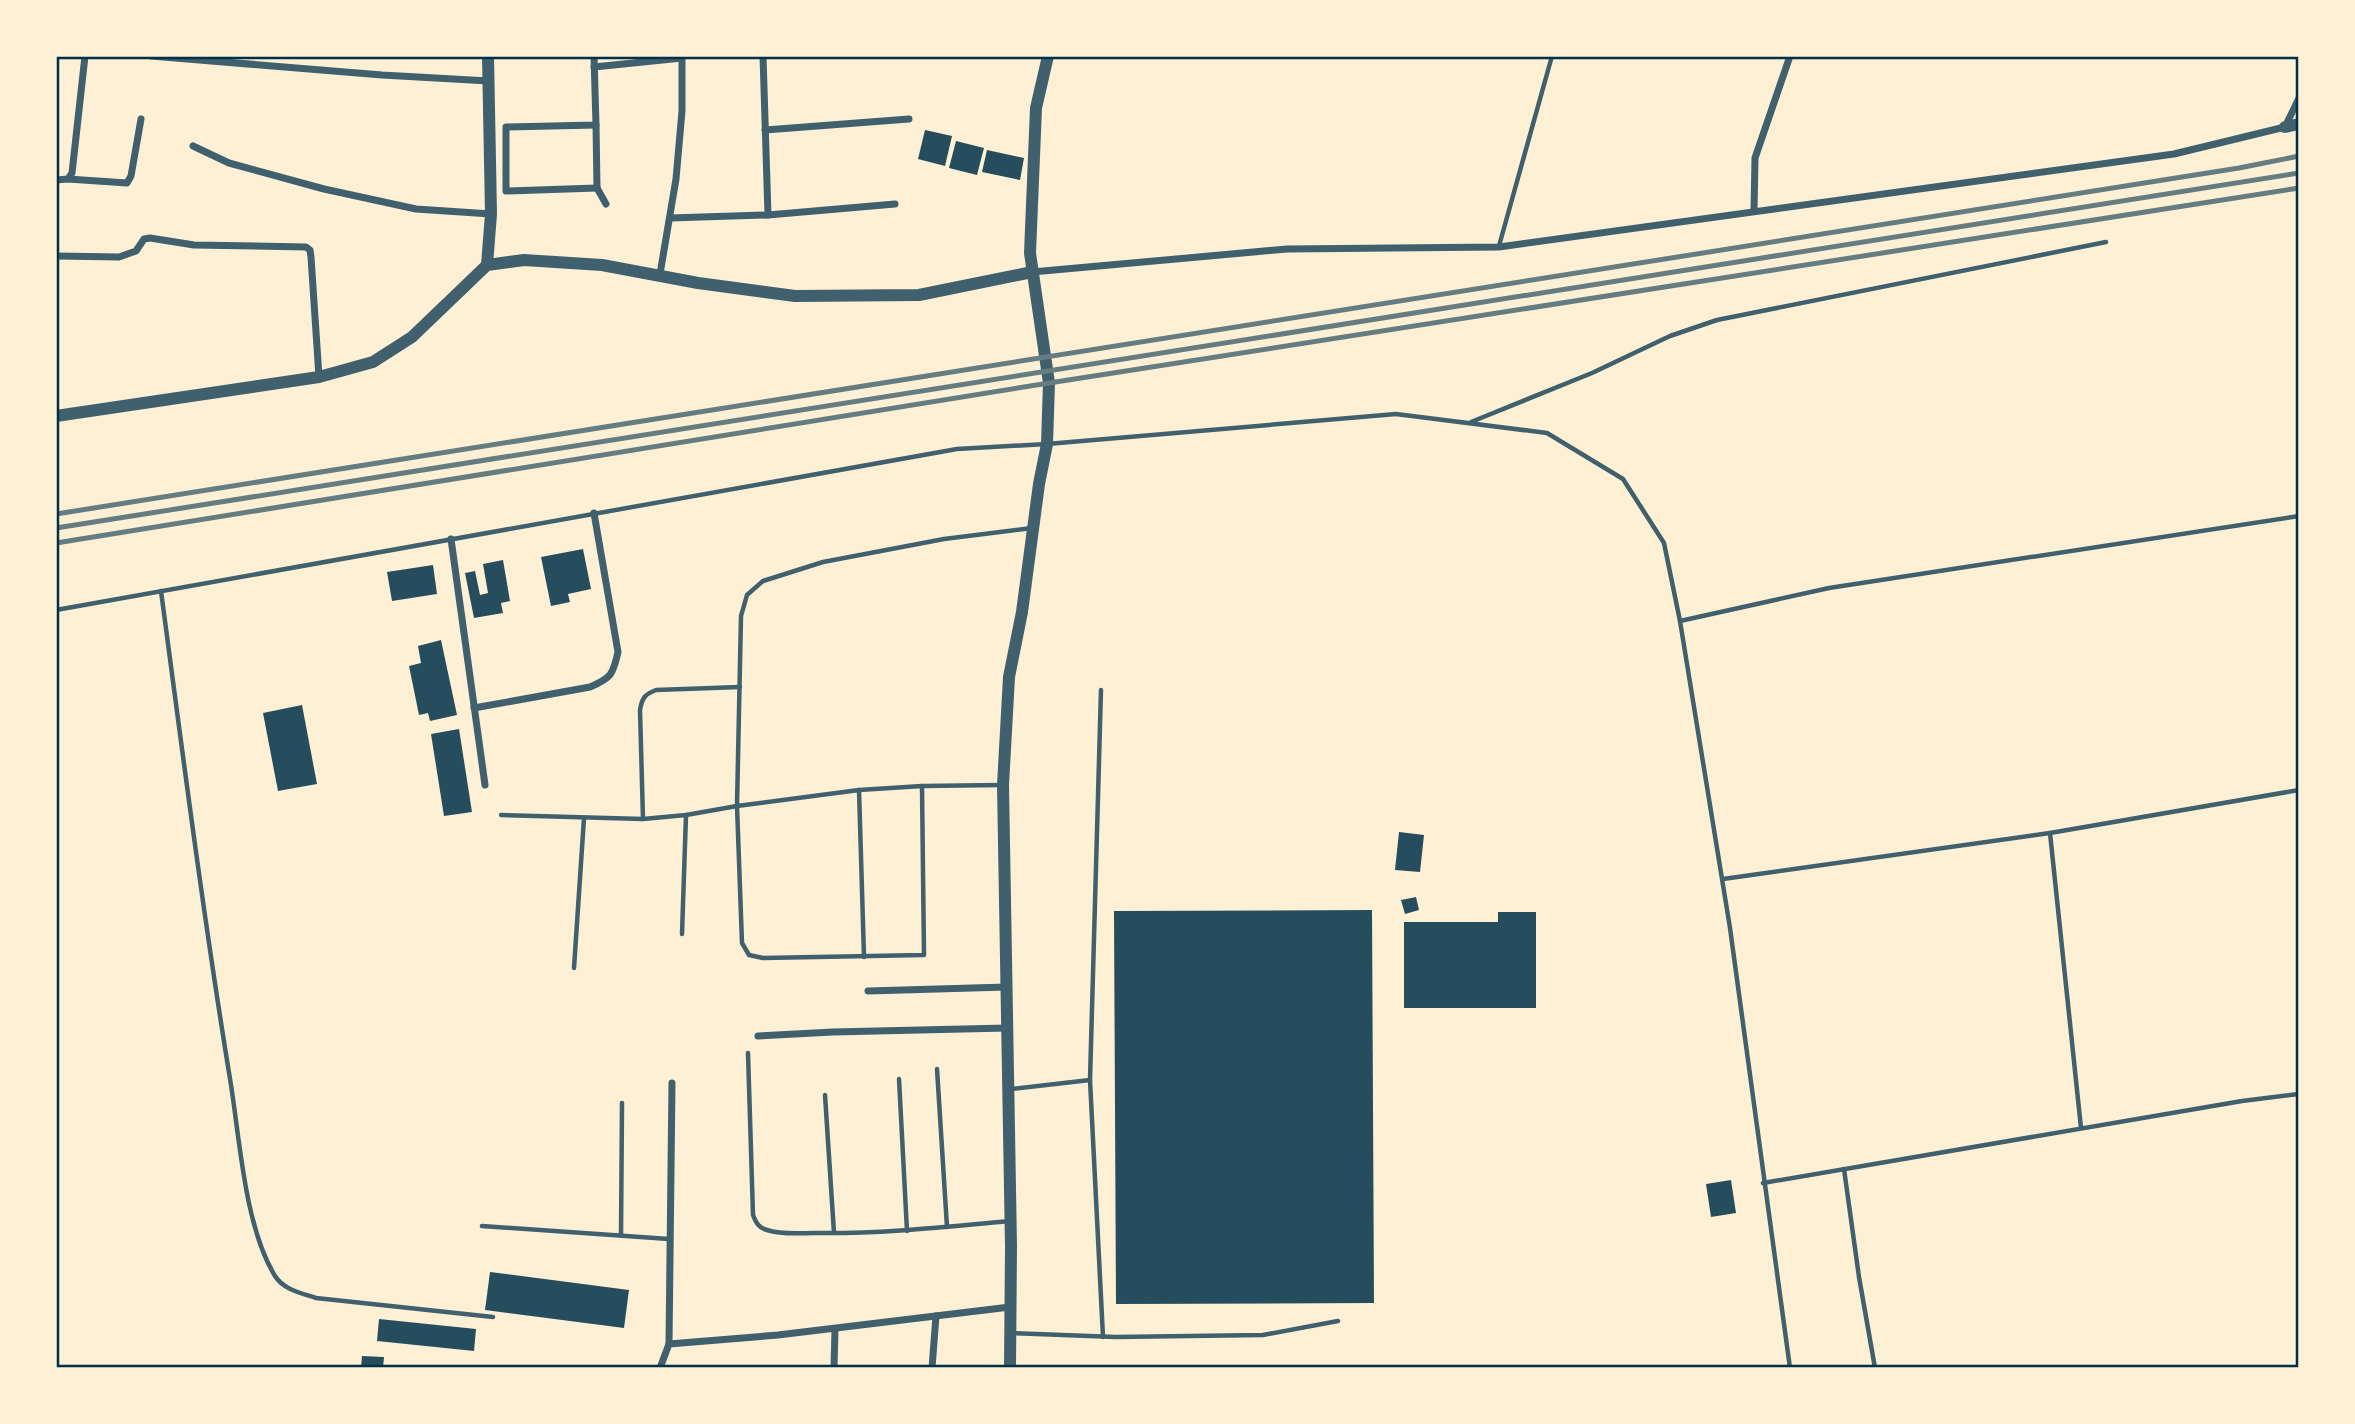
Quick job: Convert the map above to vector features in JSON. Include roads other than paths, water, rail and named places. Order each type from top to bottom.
[{"type":"street","points":[[68,179],[72,173],[75,155],[85,56]]},
{"type":"street","points":[[151,56],[489,81]]},
{"type":"street","points":[[487,265],[491,214],[488,56]]},
{"type":"street","points":[[594,56],[597,188],[606,204]]},
{"type":"street","points":[[763,56],[768,215]]},
{"type":"street","points":[[1010,1368],[1003,785],[1009,677],[1022,612],[1047,444],[1049,383],[1030,253],[1036,108],[1048,56]]},
{"type":"street","points":[[1754,211],[1755,158],[1790,56]]},
{"type":"street","points":[[594,67],[682,57],[682,111],[676,179],[660,274]]},
{"type":"street","points":[[2285,127],[2299,98]]},
{"type":"street","points":[[56,180],[127,183],[131,176],[141,118]]},
{"type":"street","points":[[765,131],[909,119]]},
{"type":"street","points":[[56,416],[319,377],[373,362],[412,337],[487,265],[524,260],[602,265],[698,283],[795,296],[919,295],[1032,272],[1287,249],[1499,247],[2174,155],[2299,124]]},
{"type":"street","points":[[596,125],[506,127],[506,191],[597,188]]},
{"type":"street","points":[[193,146],[229,163],[324,189],[416,209],[491,214]]},
{"type":"street","points":[[670,218],[768,215],[895,204]]},
{"type":"street","points":[[56,256],[119,257],[136,251],[144,239],[150,238],[194,245],[306,247],[310,250],[311,257],[319,377]]},
{"type":"street","points":[[474,708],[590,687],[606,680],[612,674],[618,652],[594,513]]},
{"type":"street","points":[[451,539],[485,785]]},
{"type":"street","points":[[868,992],[1007,987]]},
{"type":"street","points":[[758,1036],[1007,1028]]},
{"type":"street","points":[[660,1368],[669,1344],[672,1083]]},
{"type":"street","points":[[669,1344],[835,1329],[1010,1307]]},
{"type":"street","points":[[932,1368],[936,1316]]},
{"type":"street","points":[[834,1368],[835,1329]]},
{"type":"lane","points":[[1499,247],[1552,56]]},
{"type":"lane","points":[[1469,423],[1592,373],[1670,336],[1717,320],[2106,242]]},
{"type":"lane","points":[[56,610],[957,449],[1047,444],[1396,414],[1547,433],[1623,479],[1664,542],[1680,621],[1723,879],[1790,1368]]},
{"type":"lane","points":[[1680,621],[1829,588],[2299,516]]},
{"type":"lane","points":[[922,786],[924,955],[763,958],[749,955],[742,943],[737,806],[741,616],[747,595],[763,581],[823,562],[944,539],[1033,528]]},
{"type":"lane","points":[[161,591],[211,963],[251,1209],[266,1257],[277,1279],[291,1290],[316,1298],[494,1317]]},
{"type":"lane","points":[[643,819],[640,710],[646,693],[656,690],[740,687]]},
{"type":"lane","points":[[1101,690],[1090,1080],[1102,1337]]},
{"type":"lane","points":[[501,815],[643,819],[859,790],[1003,785]]},
{"type":"lane","points":[[859,790],[864,957]]},
{"type":"lane","points":[[1723,879],[2050,833],[2299,790]]},
{"type":"lane","points":[[682,934],[686,815]]},
{"type":"lane","points":[[574,968],[584,818]]},
{"type":"lane","points":[[2050,833],[2081,1128]]},
{"type":"lane","points":[[748,1053],[753,1215],[764,1230],[776,1233],[907,1231],[1010,1221]]},
{"type":"lane","points":[[937,1069],[947,1227]]},
{"type":"lane","points":[[899,1079],[907,1231]]},
{"type":"lane","points":[[1007,1089],[1090,1080]]},
{"type":"lane","points":[[1763,1183],[2081,1128],[2299,1094]]},
{"type":"lane","points":[[825,1095],[834,1233]]},
{"type":"lane","points":[[621,1235],[622,1103]]},
{"type":"lane","points":[[1844,1169],[1875,1368]]},
{"type":"lane","points":[[482,1226],[670,1239]]},
{"type":"lane","points":[[1010,1333],[1102,1337],[1263,1335],[1338,1321]]},
{"type":"railway","points":[[56,514],[2239,168],[2299,156]]},
{"type":"railway","points":[[56,528],[2299,173]]},
{"type":"railway","points":[[56,543],[1049,383],[2299,188]]}]
